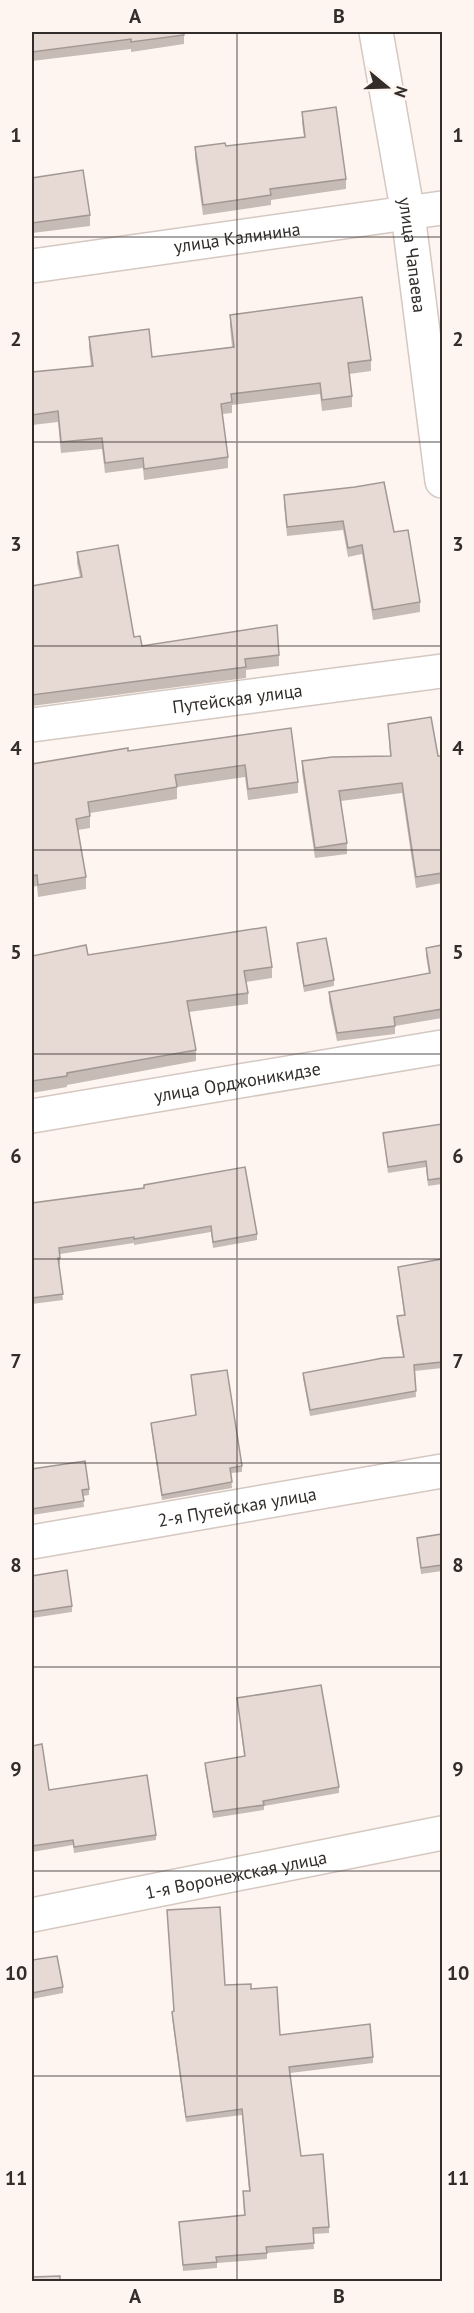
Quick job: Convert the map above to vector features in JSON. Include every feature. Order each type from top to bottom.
[{"type":"street","name":"улица Чапаева","points":[[376,32],[408,214],[442,481]]},
{"type":"street","name":"улица Калинина","points":[[32,266],[442,208]]},
{"type":"street","name":"Путейская улица","points":[[32,725],[442,670]]},
{"type":"street","name":"улица Орджоникидзе","points":[[32,1116],[442,1047]]},
{"type":"street","name":"2-я Путейская улица","points":[[32,1542],[442,1471]]},
{"type":"street","name":"1-я Воронежская улица","points":[[32,1915],[442,1833]]},
{"type":"building","points":[[32,32],[183,32],[184,35],[131,42],[131,39],[32,52]]},
{"type":"building","points":[[336,107],[346,179],[270,189],[271,195],[203,205],[195,147],[225,143],[226,146],[305,137],[302,112]]},
{"type":"building","points":[[83,170],[90,215],[32,223],[32,178]]},
{"type":"building","points":[[362,297],[371,360],[348,363],[352,396],[322,400],[320,383],[231,394],[232,402],[221,404],[228,457],[144,469],[143,458],[105,463],[102,438],[61,442],[58,411],[32,415],[32,372],[93,366],[89,337],[149,329],[152,357],[234,347],[230,315]]},
{"type":"building","points":[[384,482],[394,532],[408,530],[420,602],[373,610],[362,545],[348,548],[343,521],[287,527],[284,495]]},
{"type":"building","points":[[118,545],[134,637],[140,636],[142,646],[277,625],[279,655],[245,659],[246,667],[32,695],[32,586],[82,577],[77,552]]},
{"type":"building","points":[[431,717],[438,756],[442,756],[442,873],[416,877],[402,783],[339,791],[347,843],[315,848],[302,761],[332,757],[391,756],[388,724]]},
{"type":"building","points":[[291,728],[298,782],[248,789],[245,765],[175,775],[177,787],[88,802],[90,816],[76,819],[86,877],[38,885],[37,875],[32,876],[32,764],[128,748],[128,751]]},
{"type":"building","points":[[266,927],[272,967],[244,971],[248,993],[187,1001],[196,1050],[32,1081],[32,956],[86,945],[88,955]]},
{"type":"building","points":[[326,938],[334,980],[304,986],[297,943]]},
{"type":"building","points":[[442,945],[442,1009],[394,1017],[395,1026],[337,1033],[329,992],[430,973],[426,948]]},
{"type":"building","points":[[442,1124],[442,1178],[428,1180],[426,1161],[388,1167],[383,1133]]},
{"type":"building","points":[[245,1167],[257,1234],[213,1242],[211,1226],[134,1239],[134,1237],[59,1248],[60,1258],[58,1258],[63,1294],[32,1298],[32,1203],[144,1188],[144,1185]]},
{"type":"building","points":[[442,1259],[442,1362],[414,1365],[416,1391],[310,1410],[303,1373],[383,1358],[404,1357],[397,1316],[405,1315],[398,1267]]},
{"type":"building","points":[[227,1370],[242,1466],[230,1468],[232,1482],[162,1495],[151,1423],[196,1415],[191,1375]]},
{"type":"building","points":[[85,1461],[89,1489],[82,1490],[84,1501],[32,1509],[32,1469]]},
{"type":"building","points":[[442,1534],[442,1565],[421,1568],[417,1538]]},
{"type":"building","points":[[67,1570],[72,1606],[32,1612],[32,1576]]},
{"type":"building","points":[[321,1685],[339,1787],[263,1801],[264,1805],[213,1812],[205,1763],[245,1756],[237,1698]]},
{"type":"building","points":[[42,1744],[49,1790],[147,1775],[156,1835],[74,1847],[73,1840],[32,1846],[32,1746]]},
{"type":"building","points":[[220,1907],[225,1985],[251,1984],[251,1989],[277,1987],[280,2035],[370,2024],[373,2057],[289,2067],[301,2156],[323,2154],[329,2227],[313,2228],[314,2243],[266,2247],[267,2253],[216,2257],[217,2262],[183,2265],[179,2222],[245,2215],[243,2191],[250,2191],[242,2109],[186,2117],[172,2012],[174,2011],[167,1910]]},
{"type":"building","points":[[32,1953],[33,1960],[57,1956],[63,1987],[32,1993]]},
{"type":"building","points":[[60,2276],[60,2282],[32,2282],[32,2277]]}]
